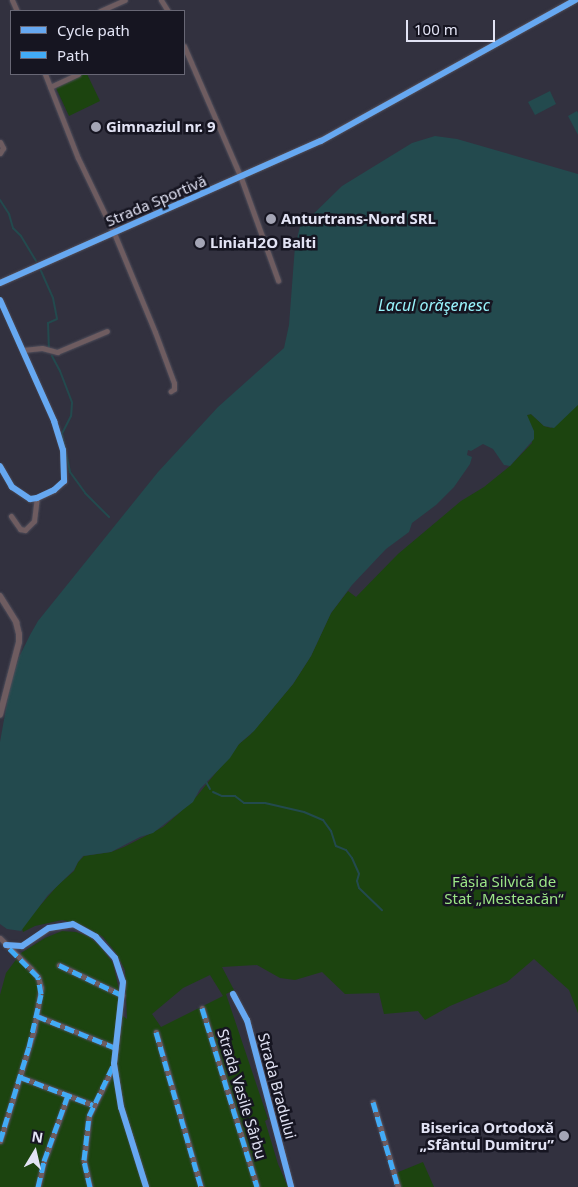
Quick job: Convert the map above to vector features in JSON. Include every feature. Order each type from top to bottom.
[{"type":"street","points":[[102,10],[125,0]]},
{"type":"street","name":"Strada Sportivă","points":[[0,282],[241,178],[321,141],[575,0]]},
{"type":"street","points":[[185,48],[241,178],[278,280]]},
{"type":"street","points":[[44,75],[78,158],[114,233],[174,383],[174,389],[170,391]]},
{"type":"street","points":[[50,87],[76,75]]},
{"type":"street","points":[[0,142],[2,148],[0,153]]},
{"type":"street","points":[[0,300],[54,421],[64,456],[63,484],[37,498],[26,498],[16,492],[5,478],[0,466]]},
{"type":"street","points":[[23,350],[42,348],[57,352],[107,331]]},
{"type":"street","points":[[11,516],[20,530],[24,530],[34,521],[37,498]]},
{"type":"street","points":[[0,596],[16,622],[19,634],[18,648],[0,715]]},
{"type":"street","points":[[6,945],[22,946],[49,928],[60,924],[73,924],[83,928],[103,942],[115,958],[122,977],[122,995],[114,1064],[121,1107],[146,1187]]},
{"type":"street","points":[[0,938],[31,969],[41,983],[37,1016],[0,1141]]},
{"type":"street","points":[[59,964],[122,995]]},
{"type":"street","name":"Strada Bradului","points":[[233,994],[247,1020],[291,1187]]},
{"type":"street","name":"Strada Vasile Sârbu","points":[[202,1008],[257,1187]]},
{"type":"street","points":[[37,1016],[116,1048]]},
{"type":"street","points":[[156,1032],[201,1187]]},
{"type":"street","points":[[90,1187],[84,1160],[89,1116],[114,1064]]},
{"type":"street","points":[[20,1078],[93,1105]]},
{"type":"street","points":[[38,1187],[44,1160],[68,1095]]},
{"type":"street","points":[[373,1102],[398,1187]]},
{"type":"green space","points":[[82,75],[87,75],[100,101],[69,116],[56,88]]},
{"type":"green space","name":"Fâșia Silvică de Stat „Mesteacăn“","points":[[578,398],[578,1013],[569,990],[534,959],[507,982],[450,1006],[425,1020],[418,1011],[384,1014],[379,993],[345,994],[322,972],[295,980],[280,978],[257,965],[222,967],[234,990],[226,994],[268,1119],[265,1121],[278,1164],[288,1187],[0,1187],[0,995],[6,973],[21,953],[45,938],[62,931],[76,932],[88,936],[100,946],[113,963],[119,990],[124,992],[123,1016],[127,1019],[125,970],[116,953],[103,937],[84,926],[62,920],[35,926],[23,932],[22,928],[58,885],[74,871],[78,862],[84,856],[111,852],[163,827],[197,796],[239,744],[250,735],[293,684],[311,656],[331,613],[348,591],[356,597],[398,554],[461,501],[484,487],[510,466],[532,443],[527,415],[531,414],[544,426],[551,428]],"holes":[[[210,975],[223,996],[161,1027],[152,1014],[183,988]]]},
{"type":"green space","points":[[423,1162],[434,1187],[400,1187],[396,1173]]},
{"type":"water","points":[[550,91],[556,104],[535,115],[528,102]]},
{"type":"water","points":[[577,111],[578,113],[578,135],[568,116]]},
{"type":"water","name":"Lacul orăşenesc","points":[[435,136],[457,139],[578,174],[578,405],[554,428],[544,426],[531,414],[527,415],[534,431],[534,439],[510,466],[504,465],[493,449],[483,444],[471,451],[468,450],[467,455],[472,457],[470,464],[454,487],[436,505],[412,523],[409,532],[386,549],[352,585],[331,613],[311,656],[293,684],[254,731],[239,744],[230,758],[200,789],[193,802],[153,833],[140,837],[111,852],[83,856],[74,870],[48,895],[21,931],[7,929],[0,924],[0,742],[10,686],[19,657],[30,635],[38,621],[158,472],[218,407],[284,348],[289,325],[295,246],[300,227],[342,186],[412,143]]},
{"type":"waterway","points":[[0,200],[9,214],[13,228],[21,236],[36,261]]},
{"type":"waterway","points":[[41,271],[53,298],[57,319],[48,323],[49,349]]},
{"type":"waterway","points":[[52,356],[72,403],[71,416],[62,434],[70,472],[85,493],[109,517]]},
{"type":"waterway","points":[[206,782],[210,789]]},
{"type":"waterway","points":[[213,792],[222,796],[235,796],[244,803],[265,803],[304,812],[323,820],[331,831],[336,846],[346,850],[352,858],[359,874],[357,881],[359,888],[382,910]]},
{"type":"marked path","points":[[0,1141],[29,1047],[41,994],[38,977],[6,945]]},
{"type":"marked path","points":[[59,965],[122,995]]},
{"type":"marked path","points":[[202,1008],[257,1187]]},
{"type":"marked path","points":[[37,1016],[116,1048]]},
{"type":"marked path","points":[[156,1032],[201,1187]]},
{"type":"marked path","points":[[90,1187],[84,1160],[89,1116],[113,1066]]},
{"type":"marked path","points":[[20,1077],[93,1105]]},
{"type":"marked path","points":[[38,1187],[44,1161],[68,1095]]},
{"type":"marked path","points":[[373,1102],[398,1187]]},
{"type":"cycle path","points":[[0,283],[321,141],[575,0]]},
{"type":"cycle path","points":[[0,300],[54,421],[63,450],[64,481],[54,490],[37,498],[30,499],[12,487],[0,466]]},
{"type":"cycle path","points":[[6,945],[22,946],[49,928],[73,924],[96,937],[115,958],[123,982],[114,1064],[121,1107],[146,1187]]},
{"type":"cycle path","points":[[233,994],[247,1020],[291,1187]]},
{"type":"place","name":"Gimnaziul nr. 9","points":[[96,127]]},
{"type":"place","name":"Anturtrans-Nord SRL","points":[[271,219]]},
{"type":"place","name":"LiniaH2O Balti","points":[[200,243]]},
{"type":"place","name":"Biserica Ortodoxă „Sfântul Dumitru”","points":[[564,1136]]}]
